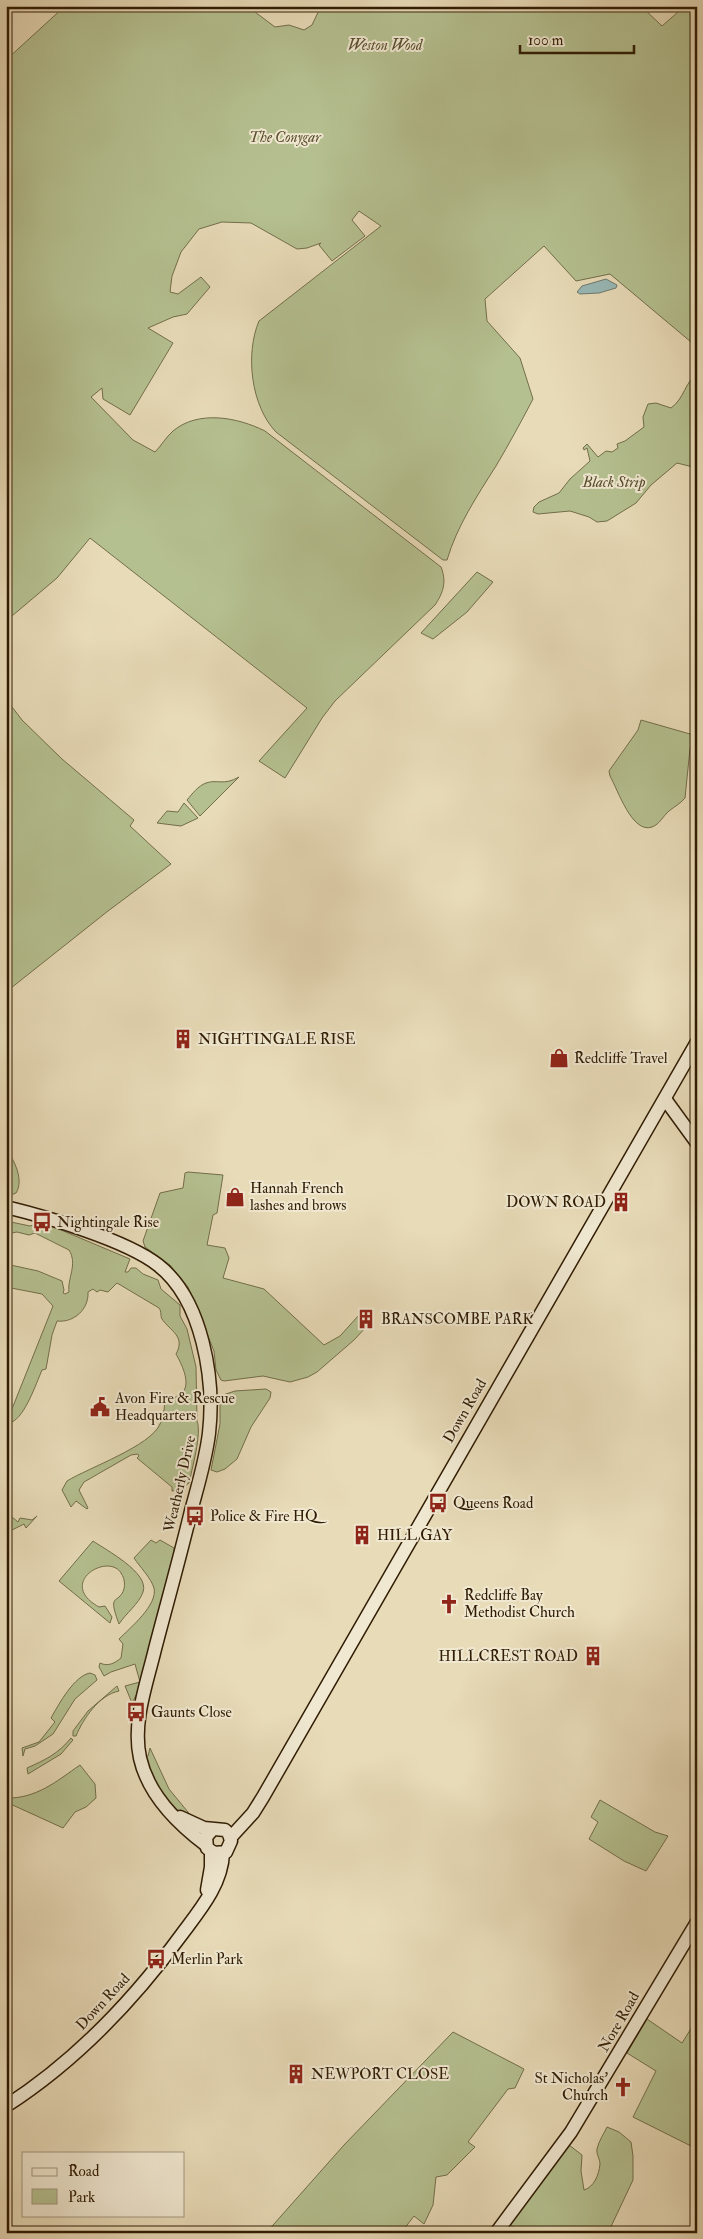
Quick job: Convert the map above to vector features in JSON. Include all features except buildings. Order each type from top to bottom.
[{"type":"street","name":"Down Road","points":[[213,1850],[230,1847],[231,1837],[253,1812],[263,1797],[697,1042]]},
{"type":"street","points":[[665,1099],[697,1143]]},
{"type":"street","name":"Weatherly Drive","points":[[6,1207],[84,1231],[134,1250],[148,1258],[167,1273],[179,1288],[188,1304],[200,1336],[208,1374],[210,1402],[206,1452],[138,1724],[140,1755],[144,1769],[156,1794],[185,1827],[213,1850]]},
{"type":"street","name":"Down Road","points":[[6,2106],[60,2067],[103,2029],[161,1962],[204,1902],[220,1873],[213,1850],[206,1837],[215,1829],[234,1821],[263,1797]]},
{"type":"street","name":"Weatherly Drive","points":[[172,1812],[198,1826],[215,1829]]},
{"type":"street","points":[[215,1829],[225,1830],[231,1837]]},
{"type":"street","name":"Nore Road","points":[[496,2233],[580,2118],[697,1922]]},
{"type":"green space","points":[[65,6],[247,6],[275,27],[289,25],[304,30],[312,25],[321,6],[641,6],[662,26],[685,6],[697,6],[697,347],[610,274],[576,281],[544,246],[485,299],[487,321],[520,358],[533,399],[501,458],[468,512],[456,535],[447,560],[443,560],[276,432],[261,408],[256,394],[253,379],[252,349],[259,321],[381,226],[359,211],[352,220],[365,236],[332,261],[319,245],[321,243],[297,249],[251,223],[222,222],[199,229],[181,252],[172,276],[170,292],[178,294],[201,277],[210,287],[187,314],[173,317],[148,328],[173,343],[130,415],[103,399],[102,388],[91,397],[133,440],[155,452],[173,431],[183,424],[194,420],[206,418],[230,419],[265,431],[441,567],[444,578],[443,587],[435,605],[335,701],[322,718],[285,778],[259,761],[307,708],[90,538],[57,578],[6,621],[6,60]]},
{"type":"green space","name":"Black Strip","points":[[697,374],[697,468],[677,463],[651,485],[636,503],[607,521],[597,522],[589,517],[570,511],[538,514],[533,512],[534,507],[539,502],[559,493],[570,479],[590,461],[587,448],[584,450],[583,448],[587,444],[598,457],[606,451],[612,452],[618,448],[617,444],[625,441],[644,427],[643,417],[648,404],[656,403],[671,408]]},
{"type":"green space","points":[[477,572],[493,582],[467,612],[433,639],[421,633]]},
{"type":"green space","points":[[6,699],[22,720],[62,759],[134,820],[130,826],[171,864],[6,992]]},
{"type":"green space","points":[[641,720],[697,736],[697,742],[690,749],[685,798],[652,827],[638,824],[632,818],[609,771],[638,730]]},
{"type":"green space","points":[[239,777],[200,816],[187,800],[203,784],[225,782]]},
{"type":"green space","points":[[184,803],[198,818],[181,826],[157,823],[167,811],[178,812]]},
{"type":"green space","points":[[6,1150],[15,1165],[19,1177],[16,1193],[8,1196]]},
{"type":"green space","points":[[185,1173],[223,1175],[217,1213],[213,1215],[207,1245],[225,1248],[229,1258],[223,1278],[264,1289],[324,1345],[340,1336],[359,1315],[368,1325],[354,1340],[317,1372],[308,1377],[290,1382],[263,1376],[221,1380],[216,1370],[214,1351],[188,1287],[170,1265],[145,1247],[143,1241],[160,1193],[183,1188]]},
{"type":"green space","points":[[6,1221],[30,1226],[42,1222],[130,1259],[125,1272],[128,1272],[131,1268],[136,1268],[143,1274],[158,1280],[161,1289],[180,1305],[180,1316],[187,1329],[196,1367],[198,1434],[189,1483],[179,1490],[172,1491],[172,1487],[137,1458],[138,1454],[131,1455],[84,1482],[79,1490],[87,1509],[76,1501],[71,1507],[62,1490],[67,1481],[118,1456],[145,1440],[160,1424],[165,1401],[179,1396],[185,1388],[186,1378],[176,1354],[179,1343],[176,1334],[162,1319],[159,1308],[117,1283],[108,1292],[100,1290],[97,1292],[93,1289],[88,1292],[86,1304],[79,1314],[69,1320],[57,1321],[52,1335],[46,1369],[42,1370],[30,1399],[17,1419],[12,1422],[8,1419],[53,1306],[42,1294],[6,1287],[6,1264],[38,1271],[62,1281],[63,1293],[65,1294],[69,1292],[73,1261],[69,1250],[35,1233],[29,1235],[17,1232],[6,1234]]},
{"type":"green space","points":[[266,1389],[271,1392],[270,1398],[251,1427],[237,1459],[225,1469],[217,1472],[211,1470],[220,1424],[220,1396],[235,1391]]},
{"type":"green space","points":[[37,1516],[26,1528],[24,1524],[6,1533],[6,1521],[12,1517],[18,1522],[20,1518],[32,1520]]},
{"type":"green space","points":[[151,1540],[156,1543],[160,1540],[174,1548],[174,1555],[142,1684],[132,1703],[125,1686],[140,1682],[135,1664],[104,1676],[99,1667],[100,1663],[111,1664],[121,1658],[123,1644],[119,1639],[136,1623],[152,1602],[154,1595],[153,1584],[134,1558]]},
{"type":"green space","points":[[93,1541],[134,1570],[140,1577],[143,1585],[143,1592],[139,1601],[119,1624],[114,1604],[115,1600],[123,1592],[124,1582],[123,1576],[115,1567],[97,1568],[89,1573],[84,1580],[82,1589],[87,1598],[99,1607],[105,1606],[112,1617],[110,1623],[59,1581]]},
{"type":"green space","points":[[90,1673],[95,1675],[97,1680],[75,1699],[53,1734],[35,1746],[25,1749],[23,1756],[22,1748],[39,1742],[55,1722],[51,1718],[63,1698],[78,1679]]},
{"type":"green space","points":[[117,1686],[119,1691],[105,1697],[98,1703],[87,1715],[76,1736],[73,1736],[73,1731],[88,1711]]},
{"type":"green space","points":[[71,1738],[73,1740],[61,1754],[28,1774],[27,1768],[51,1756]]},
{"type":"green space","points":[[150,1748],[169,1789],[197,1823],[176,1809],[164,1796],[145,1757],[148,1756]]},
{"type":"green space","points":[[80,1765],[95,1784],[96,1798],[86,1807],[75,1812],[63,1828],[6,1802],[6,1798],[27,1796],[46,1788]]},
{"type":"green space","points":[[600,1800],[655,1832],[668,1836],[646,1871],[624,1861],[589,1839],[598,1822],[591,1817]]},
{"type":"green space","points":[[647,2019],[682,2043],[697,2019],[697,2149],[633,2117],[656,2071],[627,2053]]},
{"type":"green space","points":[[453,2032],[524,2069],[515,2088],[508,2089],[468,2142],[475,2147],[447,2175],[436,2177],[433,2205],[424,2224],[414,2216],[401,2233],[266,2233],[344,2145]]},
{"type":"green space","points":[[607,2127],[619,2132],[631,2142],[633,2156],[633,2180],[608,2233],[521,2233],[508,2223],[569,2145],[582,2155],[581,2171],[584,2190],[591,2186],[600,2164],[597,2149]]},
{"type":"water","points":[[606,279],[617,285],[616,288],[599,293],[580,294],[577,292],[582,286]]},
{"type":"place","name":"NIGHTINGALE RISE","points":[[183,1039]]},
{"type":"place","name":"Redcliffe Travel","points":[[559,1058]]},
{"type":"place","name":"Hannah French lashes and brows","points":[[235,1197]]},
{"type":"place","name":"DOWN ROAD","points":[[621,1202]]},
{"type":"place","name":"Nightingale Rise","points":[[42,1222]]},
{"type":"place","name":"BRANSCOMBE PARK","points":[[366,1319]]},
{"type":"place","name":"Avon Fire & Rescue Headquarters","points":[[100,1407]]},
{"type":"place","name":"Queens Road","points":[[438,1503]]},
{"type":"place","name":"Police & Fire HQ","points":[[195,1516]]},
{"type":"place","name":"HILL GAY","points":[[362,1535]]},
{"type":"place","name":"Redcliffe Bay Methodist Church","points":[[449,1604]]},
{"type":"place","name":"HILLCREST ROAD","points":[[593,1656]]},
{"type":"place","name":"Gaunts Close","points":[[136,1712]]},
{"type":"place","name":"Merlin Park","points":[[156,1959]]},
{"type":"place","name":"NEWPORT CLOSE","points":[[296,2074]]},
{"type":"place","name":"St Nicholas' Church","points":[[623,2087]]},
{"type":"park label","name":"Weston Wood","points":[[385,45]]},
{"type":"park label","name":"The Conygar","points":[[285,137]]}]
